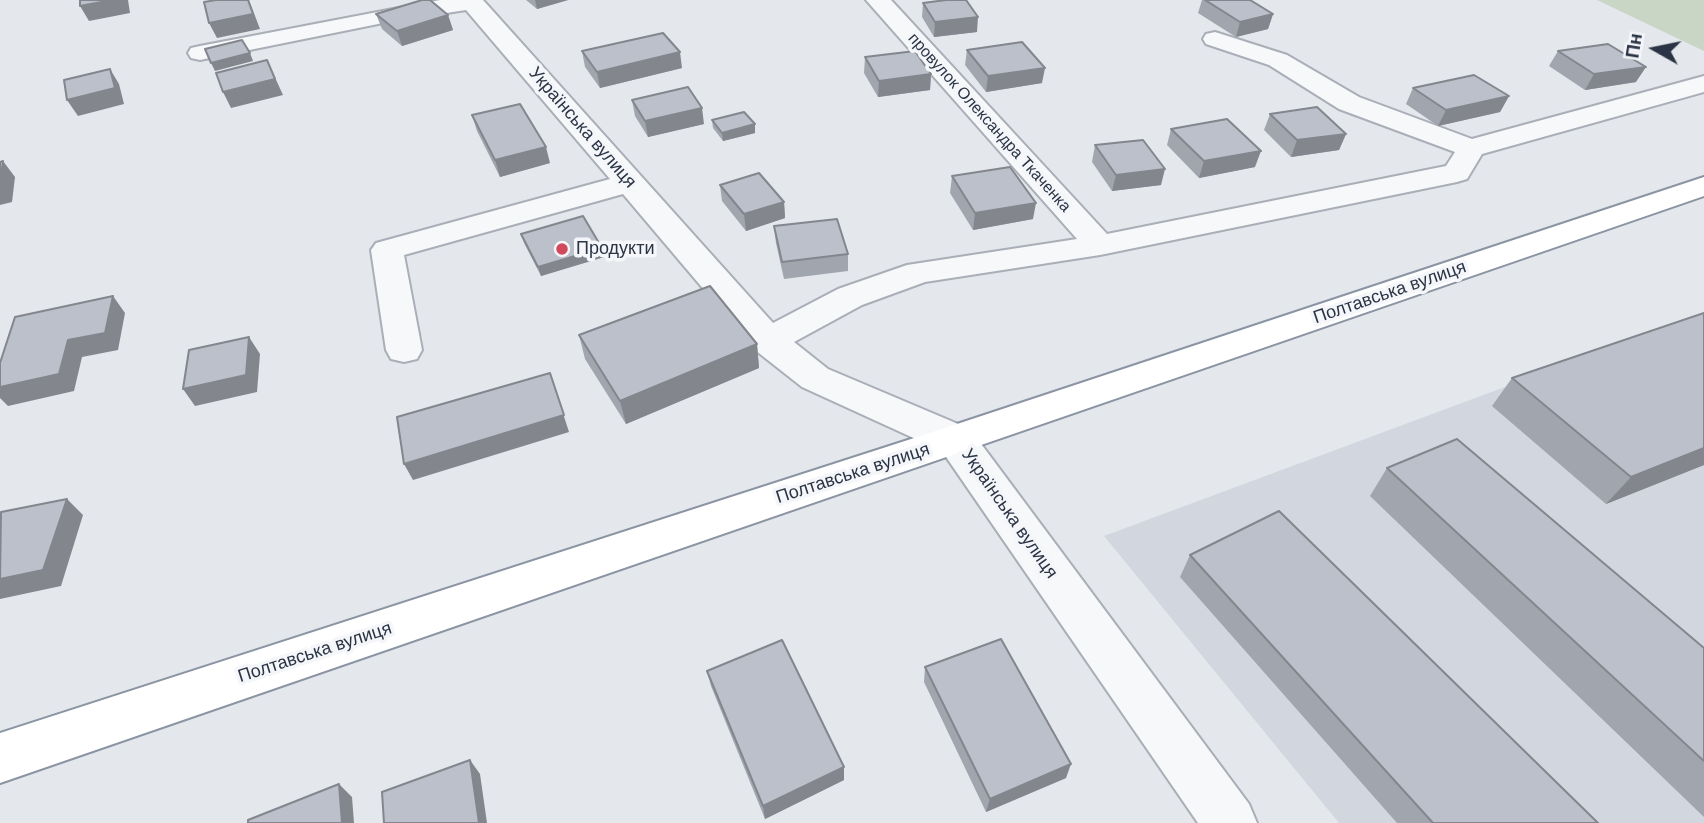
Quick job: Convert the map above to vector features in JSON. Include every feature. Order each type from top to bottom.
[{"type":"highway","name":"Полтавська вулиця","points":[[0,758],[956,440],[1704,186]]},
{"type":"street","name":"провулок Олександра Ткаченка","points":[[878,0],[1100,245]]},
{"type":"street","points":[[200,53],[471,1]]},
{"type":"street","name":"Українська вулиця","points":[[471,1],[768,341],[815,377],[956,440],[1230,823]]},
{"type":"street","points":[[1215,39],[1279,60],[1349,103],[1471,148],[1704,84]]},
{"type":"street","points":[[768,341],[850,297],[919,272],[1100,245],[1457,173],[1471,148]]},
{"type":"street","points":[[404,350],[387,250],[630,183]]},
{"type":"shaded area","points":[[1704,313],[1704,823],[1339,823],[1104,536]]},
{"type":"green space","points":[[1597,0],[1704,0],[1704,51]]},
{"type":"building","points":[[80,0],[112,0],[80,6]]},
{"type":"building","points":[[248,0],[253,14],[209,23],[204,2]]},
{"type":"building","points":[[430,0],[448,15],[397,31],[376,14]]},
{"type":"building","points":[[966,0],[978,17],[935,22],[923,3]]},
{"type":"building","points":[[1205,0],[1250,0],[1273,14],[1240,22]]},
{"type":"building","points":[[663,33],[680,52],[597,72],[582,51]]},
{"type":"building","points":[[242,40],[250,53],[211,63],[205,49]]},
{"type":"building","points":[[1022,42],[1045,68],[988,76],[967,50]]},
{"type":"building","points":[[1608,44],[1646,67],[1594,74],[1558,51]]},
{"type":"building","points":[[915,51],[931,74],[879,81],[865,57]]},
{"type":"building","points":[[267,60],[275,79],[223,92],[216,73]]},
{"type":"building","points":[[110,69],[115,88],[67,100],[64,80]]},
{"type":"building","points":[[1474,75],[1509,96],[1446,110],[1413,88]]},
{"type":"building","points":[[688,87],[702,108],[645,121],[632,100]]},
{"type":"building","points":[[520,104],[546,147],[495,160],[472,115]]},
{"type":"building","points":[[1317,107],[1346,134],[1297,140],[1270,114]]},
{"type":"building","points":[[744,112],[755,124],[722,133],[712,120]]},
{"type":"building","points":[[1227,119],[1261,151],[1204,161],[1171,129]]},
{"type":"building","points":[[1143,140],[1165,169],[1116,175],[1095,145]]},
{"type":"building","points":[[3,161],[0,184],[0,162]]},
{"type":"building","points":[[1010,167],[1036,203],[975,213],[952,176]]},
{"type":"building","points":[[759,173],[784,202],[744,214],[720,185]]},
{"type":"building","points":[[583,216],[602,248],[538,267],[521,234]]},
{"type":"building","points":[[837,219],[848,254],[782,262],[774,226]]},
{"type":"building","points":[[710,286],[757,344],[620,401],[579,335]]},
{"type":"building","points":[[113,296],[105,333],[68,340],[59,374],[0,387],[0,363],[15,317]]},
{"type":"building","points":[[1704,313],[1704,448],[1631,477],[1512,378]]},
{"type":"building","points":[[249,337],[246,375],[183,389],[189,350]]},
{"type":"building","points":[[550,373],[564,415],[404,464],[397,417]]},
{"type":"building","points":[[1457,439],[1704,648],[1704,761],[1387,468]]},
{"type":"building","points":[[67,499],[43,570],[0,579],[1,512]]},
{"type":"building","points":[[1279,511],[1598,823],[1433,823],[1190,555]]},
{"type":"building","points":[[1001,639],[1071,764],[990,799],[925,667]]},
{"type":"building","points":[[782,640],[844,767],[763,806],[707,671]]},
{"type":"building","points":[[470,760],[479,823],[384,823],[382,792]]},
{"type":"building","points":[[339,784],[342,823],[248,823],[248,820]]},
{"type":"place","name":"Продукти","points":[[562,249]]}]
